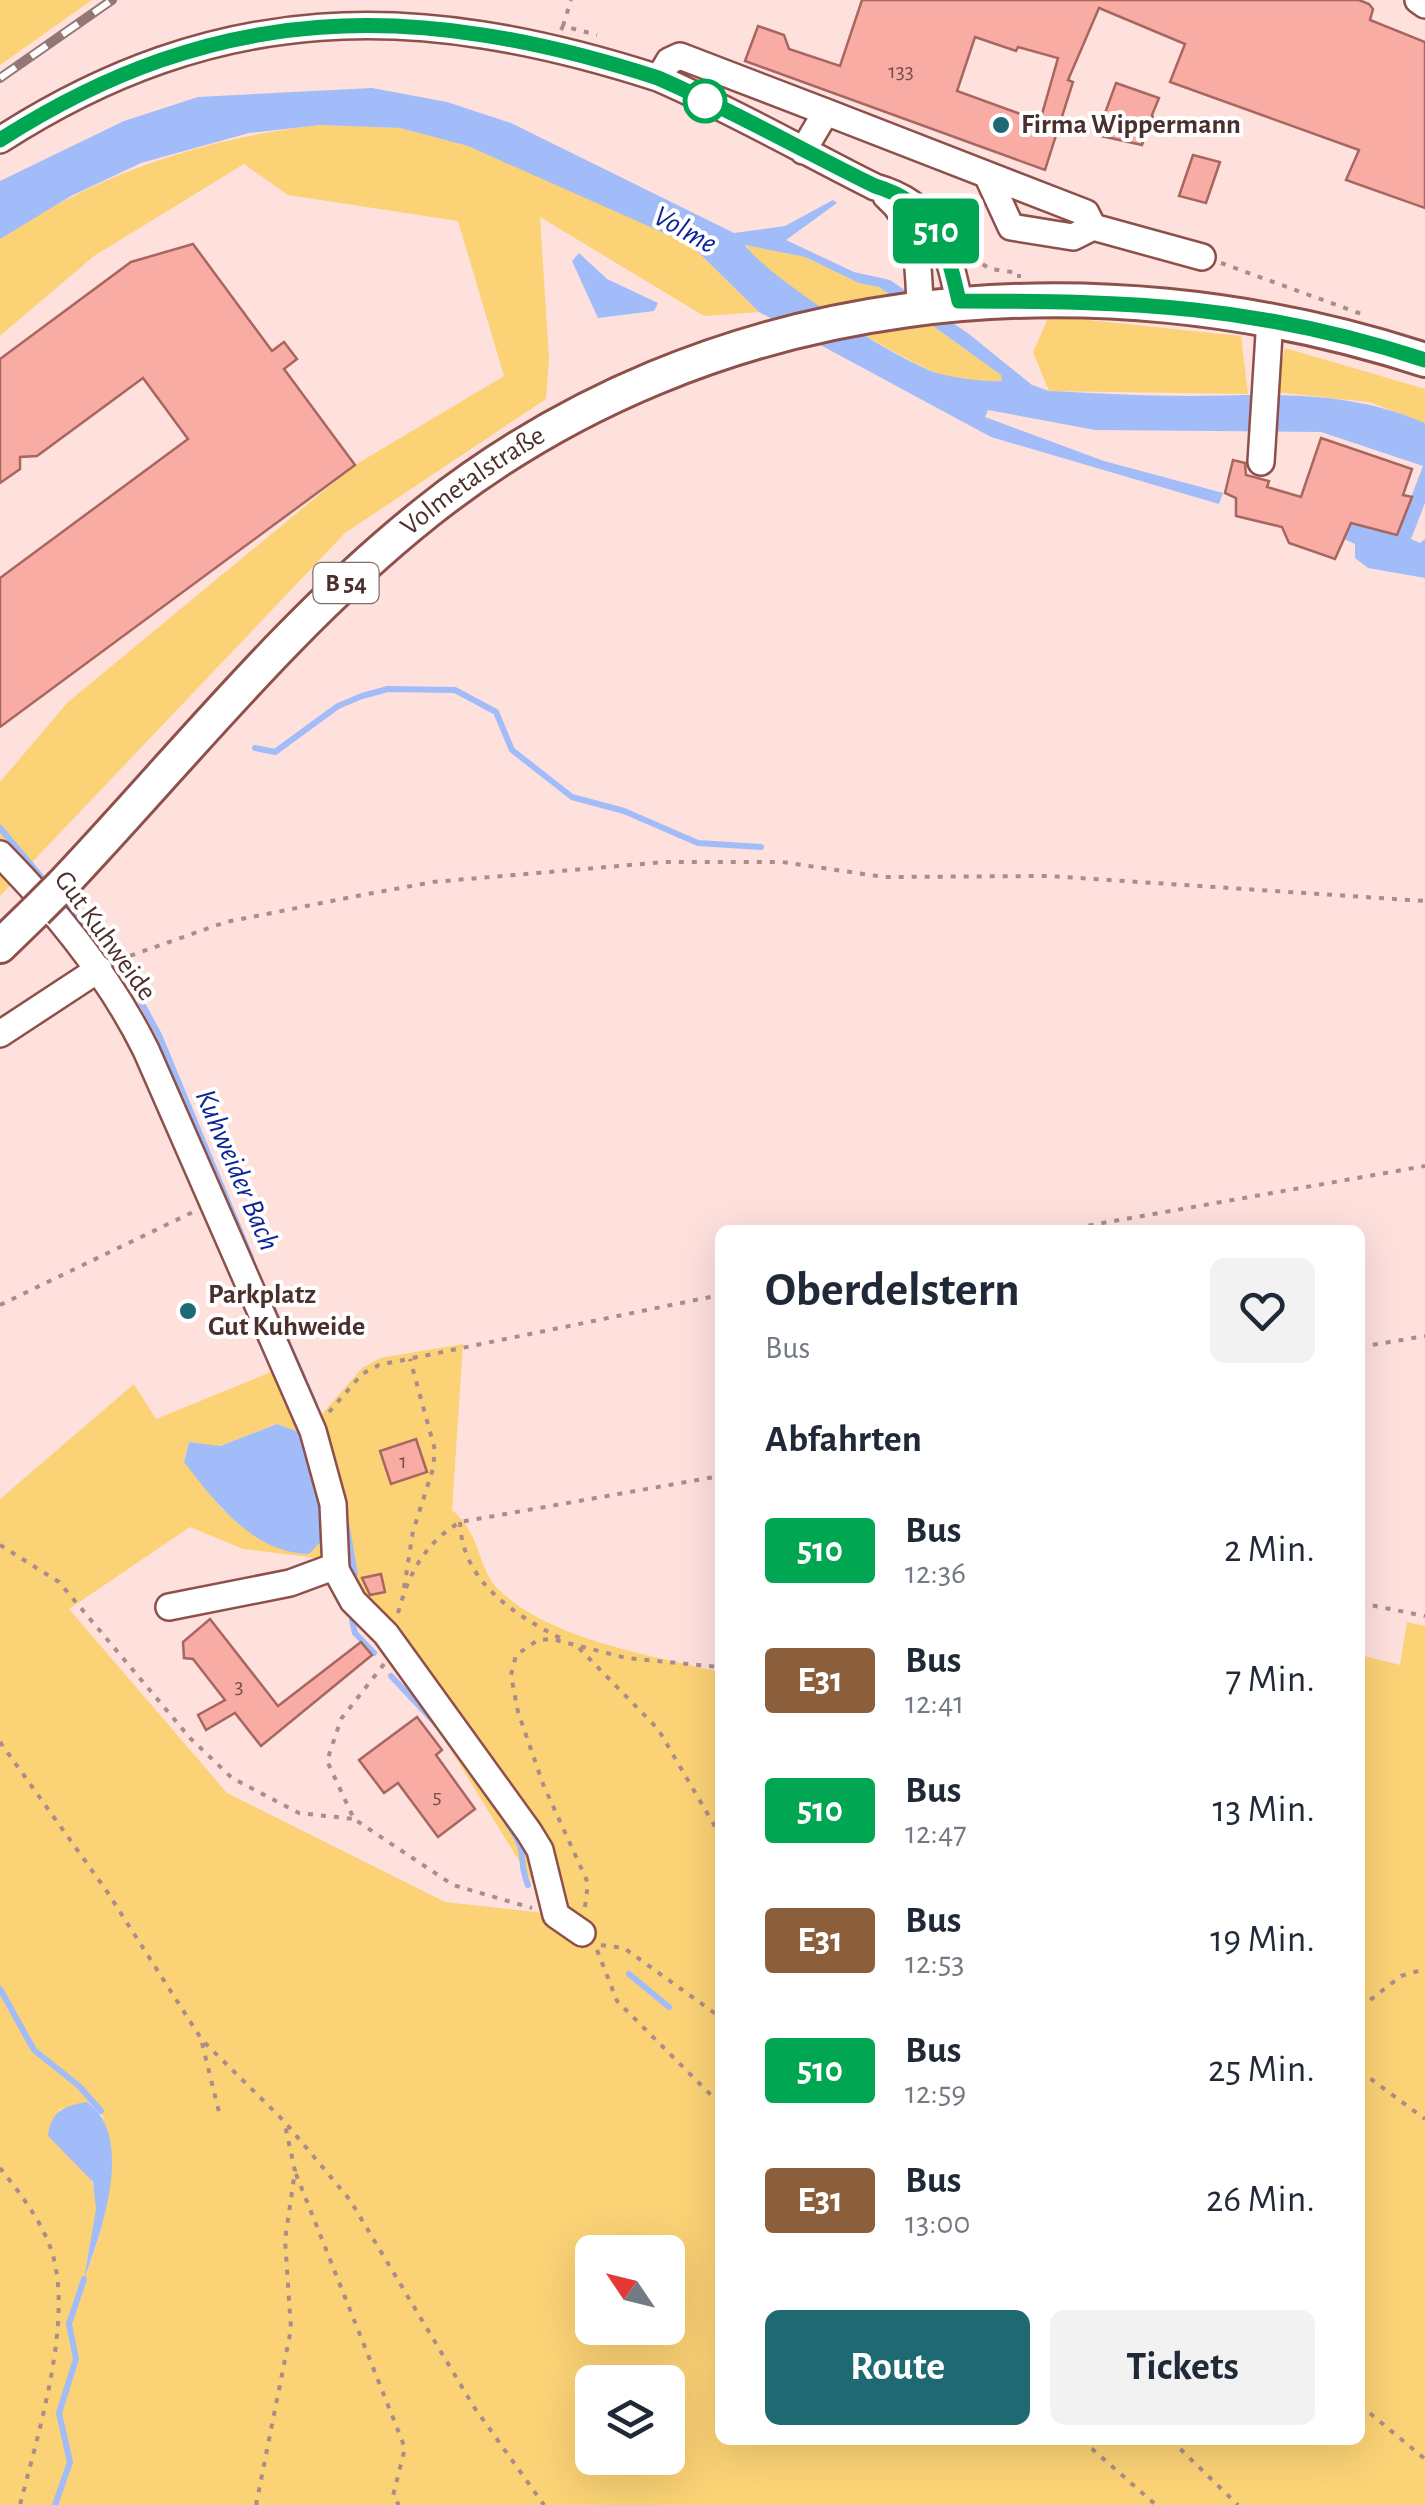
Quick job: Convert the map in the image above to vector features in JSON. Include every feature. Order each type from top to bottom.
[{"type":"main road","name":"B 54","points":[[920,305],[1101,300],[1387,348],[1425,360]]},
{"type":"main road","name":"Volmetalstraße","points":[[0,946],[62,885],[312,616],[426,512],[507,455],[629,389],[694,362],[920,305]]},
{"type":"street","points":[[1418,0],[1425,4]]},
{"type":"street","points":[[0,140],[73,93],[170,47],[242,26],[367,5],[422,6],[556,40],[659,78],[912,202],[935,228],[950,261],[959,301]]},
{"type":"street","points":[[659,78],[668,61],[680,56],[1086,213],[1093,226]]},
{"type":"street","points":[[803,151],[826,112]]},
{"type":"street","points":[[987,175],[1012,227],[1073,237],[1093,226],[1202,257]]},
{"type":"street","points":[[875,186],[908,220],[918,256],[920,305]]},
{"type":"street","points":[[1262,450],[1268,331]]},
{"type":"street","name":"Gut Kuhweide","points":[[0,854],[120,999],[313,1431],[332,1504],[336,1566]]},
{"type":"street","points":[[0,1034],[98,968]]},
{"type":"street","points":[[169,1606],[290,1583],[336,1566],[352,1601],[391,1641],[534,1841],[551,1885],[556,1915],[582,1933]]},
{"type":"path","points":[[562,26],[572,0]]},
{"type":"path","points":[[1202,257],[1382,322],[1387,348]]},
{"type":"path","points":[[98,968],[146,947],[226,922],[357,896],[434,882],[665,862],[782,862],[884,877],[1049,876],[1425,901]]},
{"type":"path","points":[[1092,1225],[1425,1166]]},
{"type":"path","points":[[0,1305],[213,1202]]},
{"type":"path","points":[[313,1431],[362,1374],[379,1365],[715,1296]]},
{"type":"path","points":[[1365,1347],[1425,1336]]},
{"type":"path","points":[[354,1819],[327,1762],[341,1719],[391,1641],[413,1531],[433,1469],[434,1450],[410,1359]]},
{"type":"path","points":[[402,1597],[422,1554],[436,1536],[460,1522],[715,1477]]},
{"type":"path","points":[[460,1522],[461,1550],[499,1602],[578,1647],[658,1729],[715,1826]]},
{"type":"path","points":[[0,1544],[58,1582],[190,1738],[232,1778],[299,1813],[354,1819],[453,1885],[556,1915]]},
{"type":"path","points":[[1365,1604],[1425,1616]]},
{"type":"path","points":[[582,1933],[588,1883],[543,1784],[518,1712],[512,1675],[516,1655],[538,1640],[626,1658],[715,1667]]},
{"type":"path","points":[[0,1742],[106,1890],[202,2040],[284,2121],[350,2200],[474,2407],[544,2505]]},
{"type":"path","points":[[715,2012],[624,1948],[595,1945],[618,2001],[715,2099]]},
{"type":"path","points":[[1365,2004],[1402,1976],[1425,1969]]},
{"type":"path","points":[[202,2040],[220,2116]]},
{"type":"path","points":[[1365,2075],[1425,2119]]},
{"type":"path","points":[[284,2121],[295,2171],[405,2448],[393,2496],[398,2505]]},
{"type":"path","points":[[0,2168],[34,2212],[56,2268],[55,2334],[32,2473],[20,2505]]},
{"type":"path","points":[[256,2505],[290,2329],[285,2240],[295,2171]]},
{"type":"path","points":[[1365,2409],[1425,2459]]},
{"type":"path","points":[[1088,2445],[1156,2505]]},
{"type":"path","points":[[1176,2445],[1238,2505]]},
{"type":"shaded area","points":[[0,0],[92,0],[0,65]]},
{"type":"shaded area","points":[[321,125],[400,128],[468,146],[532,173],[691,245],[759,312],[704,316],[540,217],[549,358],[546,399],[345,533],[0,896],[0,782],[68,702],[355,465],[504,376],[458,221],[288,195],[244,164],[94,256],[0,336],[0,239],[75,195],[153,162],[235,139]]},
{"type":"shaded area","points":[[746,245],[805,257],[859,283],[879,287],[1001,375],[1002,381],[950,377],[915,363],[802,295],[777,277]]},
{"type":"shaded area","points":[[1049,316],[1241,336],[1248,394],[1049,391],[1033,352]]},
{"type":"shaded area","points":[[1285,348],[1425,389],[1425,423],[1369,402],[1274,392]]},
{"type":"shaded area","points":[[463,1344],[452,1510],[469,1530],[491,1581],[520,1607],[573,1633],[715,1671],[715,2445],[1365,2445],[1365,1656],[1400,1665],[1407,1622],[1425,1626],[1425,2505],[0,2505],[0,1499],[134,1384],[156,1419],[276,1370],[316,1421],[362,1368],[380,1358]],"holes":[[[277,1424],[302,1433],[262,1540],[222,1509],[184,1461],[189,1442],[219,1446]],[[190,1527],[243,1549],[324,1559],[399,1666],[552,1914],[445,1902],[227,1793],[69,1609]],[[87,2102],[101,2111],[110,2173],[105,2214],[86,2274],[96,2212],[94,2192],[82,2156],[59,2110]]]},
{"type":"water","name":"Volme","points":[[372,88],[447,102],[511,123],[734,233],[785,226],[833,200],[837,203],[786,240],[854,272],[890,280],[969,334],[1032,385],[1049,391],[1308,396],[1366,404],[1425,423],[1425,503],[1411,539],[1420,543],[1425,539],[1425,578],[1368,568],[1355,558],[1355,544],[1344,539],[1351,523],[1397,534],[1423,466],[1321,432],[1095,430],[988,410],[985,417],[1104,461],[1223,493],[1219,504],[991,437],[759,312],[691,245],[468,146],[400,128],[321,125],[249,133],[141,163],[71,196],[0,239],[0,181],[124,121],[198,97]],"holes":[[[745,245],[805,257],[859,283],[879,287],[1001,375],[1002,381],[940,374],[896,354],[806,297]]]},
{"type":"water","points":[[579,253],[607,279],[658,303],[654,311],[598,318],[572,261]]},
{"type":"water","points":[[277,1424],[302,1433],[322,1489],[324,1538],[309,1554],[270,1545],[253,1535],[222,1508],[184,1462],[189,1442],[220,1446]]},
{"type":"water","points":[[87,2102],[102,2118],[110,2138],[112,2161],[105,2212],[84,2279],[96,2209],[93,2182],[48,2136],[60,2111]]},
{"type":"building","points":[[862,0],[1359,0],[1373,9],[1370,20],[1425,42],[1425,208],[1346,180],[1359,150],[1170,82],[1185,44],[1099,8],[1068,80],[1073,82],[1045,170],[745,61],[758,26],[784,35],[789,49],[840,66]],"holes":[[[975,37],[1016,51],[1018,47],[1058,58],[1040,121],[957,91]]]},
{"type":"building","points":[[1116,83],[1159,98],[1152,115],[1155,124],[1148,128],[1142,145],[1097,135]]},
{"type":"building","points":[[1193,155],[1220,162],[1206,203],[1179,196]]},
{"type":"building","points":[[193,244],[272,351],[284,342],[297,359],[284,369],[355,465],[0,727],[0,578],[188,439],[143,378],[37,456],[20,457],[20,469],[0,483],[0,359],[131,262]]},
{"type":"building","points":[[1321,438],[1412,469],[1403,495],[1412,497],[1397,535],[1351,523],[1335,559],[1289,543],[1282,527],[1236,516],[1236,498],[1225,493],[1233,460],[1245,463],[1246,475],[1269,481],[1267,487],[1301,497]]},
{"type":"building","points":[[416,1439],[427,1472],[391,1484],[380,1451]]},
{"type":"building","points":[[381,1574],[385,1592],[370,1595],[362,1578]]},
{"type":"building","points":[[210,1619],[278,1706],[361,1642],[372,1655],[261,1746],[235,1713],[206,1730],[198,1715],[225,1700],[193,1659],[184,1658],[183,1642]]},
{"type":"building","points":[[417,1717],[442,1750],[436,1755],[475,1809],[438,1837],[398,1783],[384,1793],[359,1760]]},
{"type":"waterway","points":[[255,748],[275,752],[338,706],[362,696],[388,689],[455,690],[496,712],[512,750],[572,797],[624,811],[698,843],[761,847]]},
{"type":"waterway","name":"Kuhweider Bach","points":[[0,828],[48,885]]},
{"type":"waterway","name":"Kuhweider Bach","points":[[59,899],[88,932]]},
{"type":"waterway","name":"Kuhweider Bach","points":[[141,1002],[159,1035],[251,1258]]},
{"type":"waterway","name":"Kuhweider Bach","points":[[266,1292],[315,1405]]},
{"type":"waterway","name":"Kuhweider Bach","points":[[345,1517],[355,1574]]},
{"type":"waterway","name":"Kuhweider Bach","points":[[352,1620],[355,1633],[374,1653]]},
{"type":"waterway","name":"Kuhweider Bach","points":[[391,1676],[439,1727]]},
{"type":"waterway","name":"Kuhweider Bach","points":[[507,1823],[519,1843],[528,1885]]},
{"type":"waterway","name":"Kuhweider Bach","points":[[629,1974],[669,2007]]},
{"type":"waterway","points":[[0,1989],[34,2050],[79,2086],[101,2111]]},
{"type":"waterway","points":[[55,2505],[70,2462],[59,2413],[76,2359],[69,2324],[84,2279]]},
{"type":"railway","points":[[0,78],[112,0]]},
{"type":"bus line","name":"510","points":[[0,140],[46,108],[123,68],[170,47],[242,26],[366,11],[421,13],[481,22],[556,40],[659,78],[875,186],[900,194],[922,211],[935,228],[950,261],[959,301],[1101,300],[1171,304],[1270,318],[1425,360]]},
{"type":"place","name":"Firma Wippermann","points":[[1001,125]]},
{"type":"place","name":"Parkplatz Gut Kuhweide","points":[[188,1311]]}]
